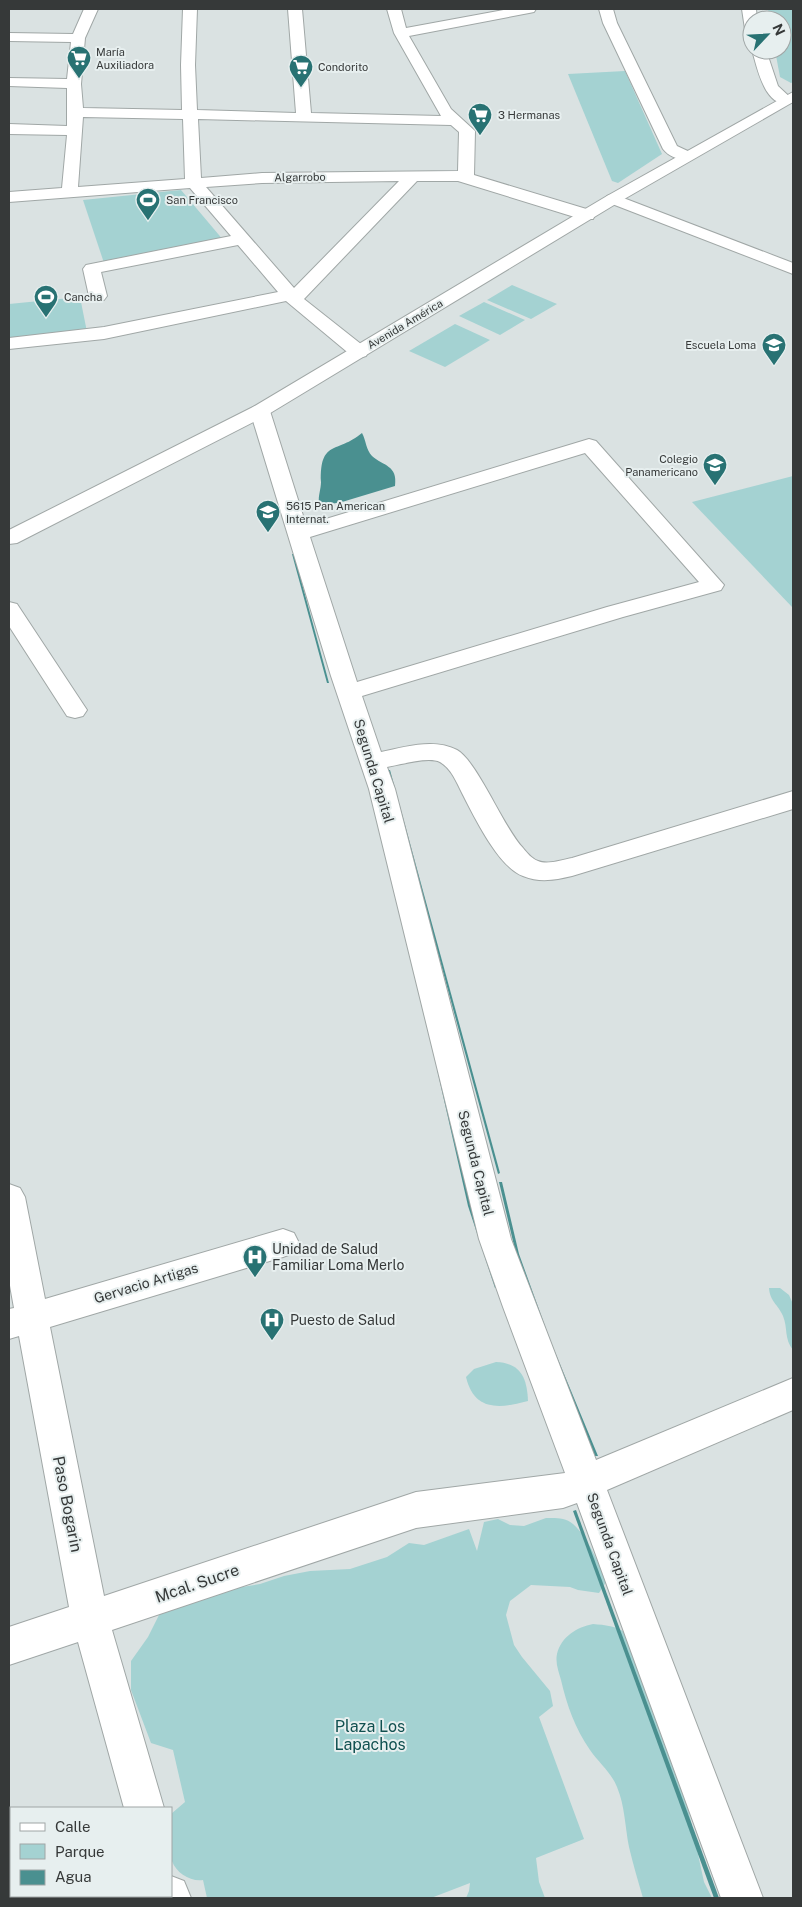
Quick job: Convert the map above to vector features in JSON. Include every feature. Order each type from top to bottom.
[{"type":"street","points":[[70,192],[76,112],[74,84],[78,38],[92,9]]},
{"type":"street","points":[[190,9],[188,65],[193,182],[292,297],[359,352]]},
{"type":"street","points":[[296,9],[304,117]]},
{"type":"street","points":[[394,9],[400,32],[445,112],[466,131],[468,136],[466,177]]},
{"type":"street","points":[[400,32],[529,9]]},
{"type":"street","points":[[606,9],[610,23],[670,149],[686,156]]},
{"type":"street","points":[[9,36],[78,38]]},
{"type":"street","points":[[762,60],[771,88],[790,98]]},
{"type":"street","points":[[9,82],[74,84]]},
{"type":"street","name":"Avenida América","points":[[9,538],[260,411],[613,198],[790,98]]},
{"type":"street","points":[[76,112],[456,121]]},
{"type":"street","points":[[9,129],[74,131]]},
{"type":"street","points":[[9,344],[104,333],[292,297],[412,176]]},
{"type":"street","name":"Algarrobo","points":[[9,197],[281,177],[466,177],[587,215]]},
{"type":"street","points":[[613,198],[793,269]]},
{"type":"street","points":[[98,296],[92,269],[241,239]]},
{"type":"street","name":"Segunda Capital","points":[[260,411],[349,692],[382,789],[495,1239],[742,1898]]},
{"type":"street","points":[[299,534],[589,444],[713,585],[615,612],[349,692]]},
{"type":"street","points":[[9,609],[75,710]]},
{"type":"street","points":[[373,762],[430,752],[443,754],[455,761],[463,771],[508,848],[521,862],[532,870],[547,871],[572,867],[793,800]]},
{"type":"street","name":"Paso Bogarin","points":[[9,1196],[20,1320],[90,1619],[144,1807]]},
{"type":"street","name":"Gervacio Artigas","points":[[20,1320],[282,1243]]},
{"type":"street","name":"Mcal. Sucre","points":[[9,1646],[416,1510],[564,1491],[587,1483],[793,1394]]},
{"type":"green space","points":[[793,9],[793,82],[791,83],[780,77],[777,60],[792,60],[792,10],[768,10]]},
{"type":"green space","points":[[625,71],[662,154],[618,183],[612,181],[568,74]]},
{"type":"green space","name":"San Francisco","points":[[181,190],[224,241],[104,263],[83,200]]},
{"type":"green space","points":[[512,285],[557,304],[531,319],[487,300]]},
{"type":"green space","name":"Cancha","points":[[80,297],[87,332],[9,340],[9,304]]},
{"type":"green space","points":[[484,302],[525,320],[500,335],[459,316]]},
{"type":"green space","points":[[455,324],[490,340],[445,367],[409,351]]},
{"type":"green space","points":[[793,476],[793,608],[692,502]]},
{"type":"green space","points":[[769,1288],[780,1288],[789,1295],[793,1304],[793,1350],[788,1342],[783,1316],[771,1297]]},
{"type":"green space","points":[[496,1362],[511,1365],[521,1373],[526,1385],[528,1401],[498,1406],[481,1402],[475,1396],[466,1377],[474,1369]]},
{"type":"green space","name":"Plaza Los Lapachos","points":[[546,1518],[560,1518],[573,1524],[593,1551],[606,1582],[599,1593],[570,1587],[531,1585],[510,1601],[506,1615],[514,1645],[550,1691],[553,1706],[539,1717],[584,1839],[536,1858],[539,1882],[545,1898],[466,1898],[470,1883],[431,1898],[207,1898],[203,1880],[194,1880],[184,1876],[172,1861],[172,1813],[185,1802],[173,1750],[151,1743],[131,1690],[131,1661],[148,1637],[161,1611],[236,1588],[260,1584],[284,1576],[310,1571],[350,1569],[387,1557],[409,1543],[424,1545],[469,1529],[477,1551],[484,1522],[498,1519],[510,1525],[524,1526]]},
{"type":"green space","points":[[593,1624],[614,1627],[626,1633],[686,1799],[704,1882],[712,1898],[643,1898],[629,1847],[620,1794],[608,1772],[590,1750],[576,1725],[566,1699],[557,1664],[559,1648],[566,1638],[576,1630]]},
{"type":"water","points":[[362,433],[370,454],[392,470],[395,486],[342,502],[325,505],[319,502],[323,459],[332,449]]},
{"type":"water","points":[[292,554],[294,554],[329,683],[327,683]]},
{"type":"water","points":[[388,770],[390,770],[500,1173],[498,1174]]},
{"type":"water","points":[[437,1069],[439,1069],[498,1287],[495,1288],[468,1206]]},
{"type":"water","points":[[499,1182],[502,1182],[519,1254],[550,1340],[598,1456],[595,1456],[547,1341],[516,1254]]},
{"type":"water","points":[[576,1510],[719,1898],[714,1898],[573,1511]]},
{"type":"place","name":"María Auxiliadora","points":[[79,79]]},
{"type":"place","name":"Condorito","points":[[301,88]]},
{"type":"place","name":"3 Hermanas","points":[[480,136]]},
{"type":"place","name":"San Francisco","points":[[148,221]]},
{"type":"place","name":"Cancha","points":[[46,318]]},
{"type":"place","name":"Escuela Loma","points":[[774,366]]},
{"type":"place","name":"Colegio Panamericano","points":[[715,486]]},
{"type":"place","name":"5615 Pan American Internat.","points":[[268,533]]},
{"type":"place","name":"Unidad de Salud Familiar Loma Merlo","points":[[255,1278]]},
{"type":"place","name":"Puesto de Salud","points":[[272,1341]]}]
